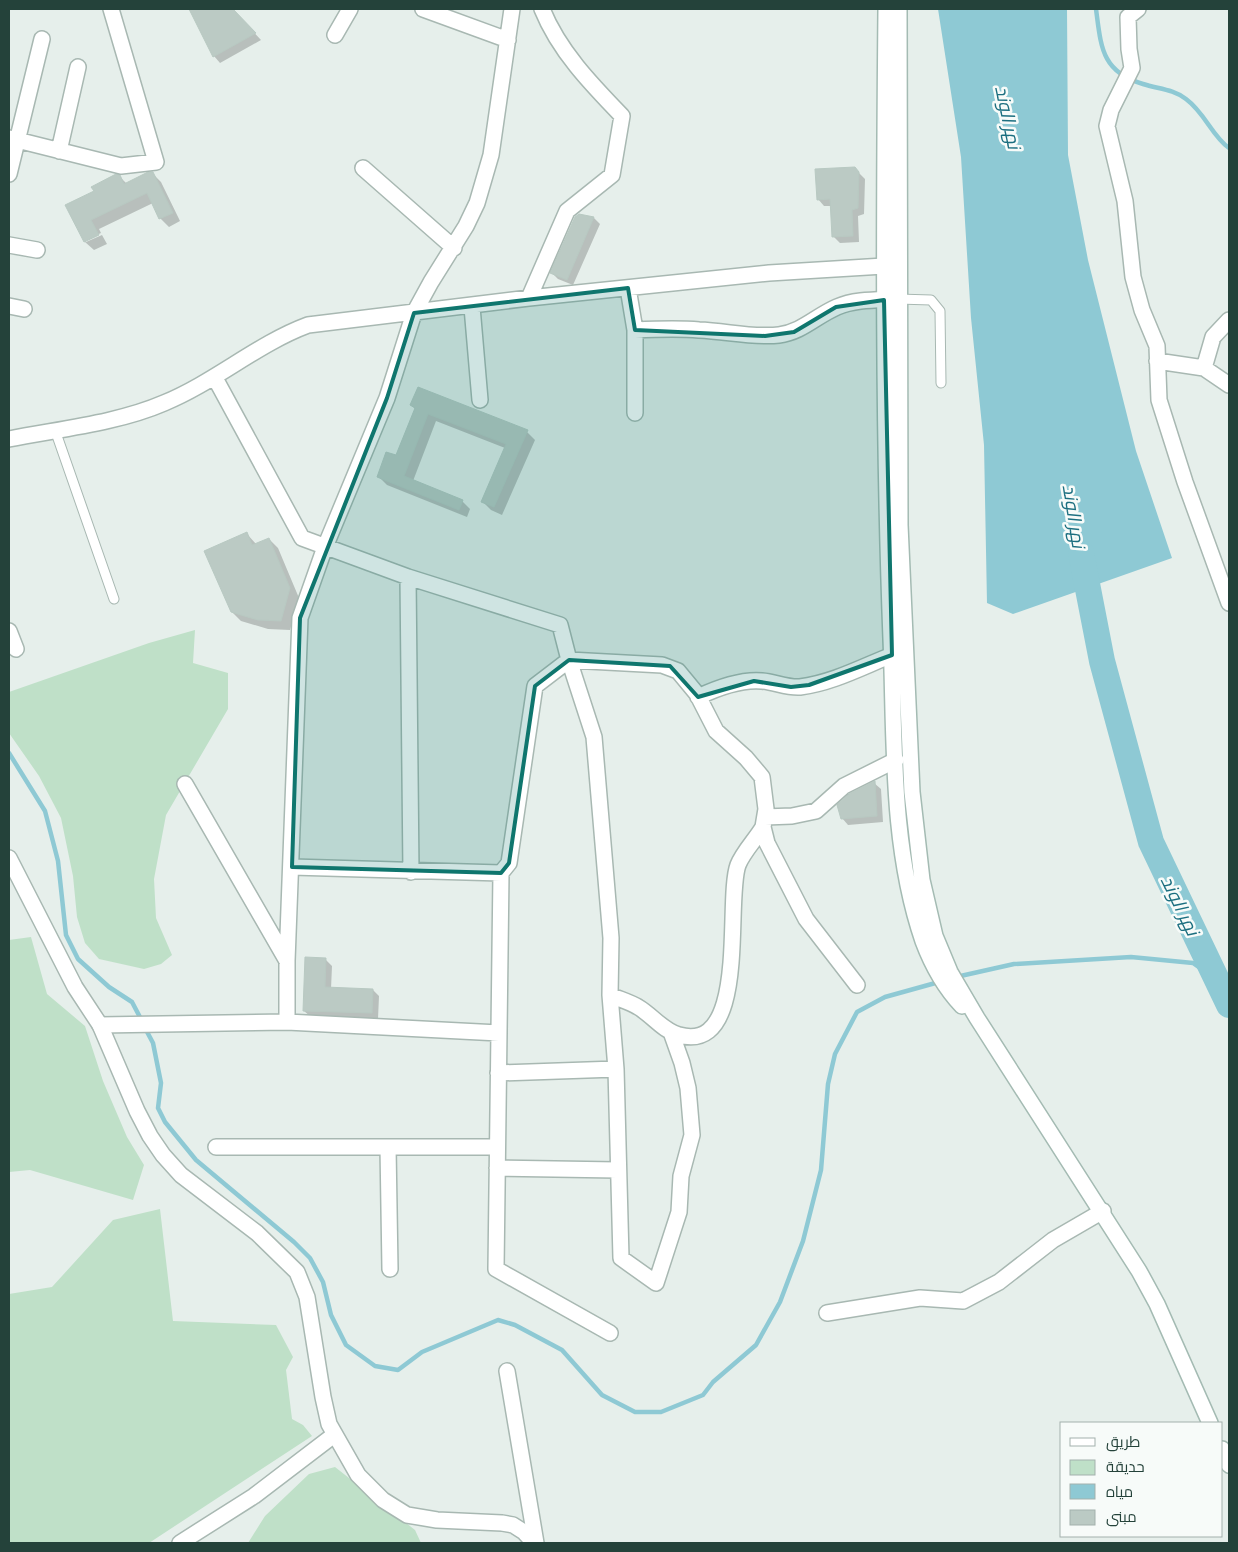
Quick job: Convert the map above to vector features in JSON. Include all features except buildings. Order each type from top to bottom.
[{"type":"street","points":[[13,139],[121,166],[156,162],[111,9]]},
{"type":"street","points":[[335,35],[350,9]]},
{"type":"street","points":[[423,9],[508,40]]},
{"type":"street","points":[[287,1022],[300,618],[325,547],[376,426],[414,313],[431,282],[454,248],[477,203],[485,180],[494,139],[512,9]]},
{"type":"street","points":[[529,298],[567,211],[612,175],[622,116],[588,82],[558,40],[542,9]]},
{"type":"street","points":[[886,9],[891,265],[887,524],[896,760],[900,823],[909,882],[923,940],[937,958],[956,991],[977,1018],[1102,1211],[1148,1287],[1210,1422]]},
{"type":"street","points":[[891,265],[900,9]]},
{"type":"street","points":[[1138,9],[1128,17],[1129,49],[1132,68],[1110,110],[1107,126],[1125,201],[1133,278],[1142,310],[1157,346],[1159,400],[1185,482],[1229,603]]},
{"type":"street","points":[[9,174],[13,139],[42,39]]},
{"type":"street","points":[[59,151],[78,67]]},
{"type":"street","points":[[363,168],[454,248]]},
{"type":"street","points":[[9,246],[37,250]]},
{"type":"street","points":[[9,439],[112,419],[163,404],[215,378],[283,334],[308,325],[472,307],[529,298],[768,273],[891,265]]},
{"type":"street","points":[[628,288],[635,330],[635,413]]},
{"type":"street","points":[[635,330],[700,330],[764,336],[779,335],[802,329],[822,314],[842,305],[891,299]]},
{"type":"street","points":[[891,299],[912,792],[922,880],[937,958]]},
{"type":"street","points":[[9,306],[24,309]]},
{"type":"street","points":[[472,307],[480,400]]},
{"type":"street","points":[[1204,368],[1213,337],[1229,320]]},
{"type":"street","points":[[1157,361],[1204,368],[1229,385]]},
{"type":"street","points":[[215,378],[302,538],[408,577],[560,625],[569,660],[594,737],[611,938],[610,995],[616,1069],[617,1170],[621,1258],[656,1283],[679,1212],[681,1176],[692,1135],[688,1088],[682,1063],[671,1032]]},
{"type":"street","points":[[408,577],[411,872]]},
{"type":"street","points":[[9,631],[16,649]]},
{"type":"street","points":[[698,697],[720,688],[754,681],[791,687],[809,685],[841,676],[892,655]]},
{"type":"street","points":[[610,1332],[496,1269],[501,873],[509,863],[536,686],[569,660],[670,666],[678,670],[698,697],[716,731],[746,758],[762,777],[765,792],[764,822],[767,843],[806,918],[857,985]]},
{"type":"street","points":[[610,995],[638,1006],[671,1032],[686,1036],[701,1034],[715,1024],[725,1005],[729,988],[733,907],[738,866],[764,822],[816,810],[844,786],[896,760]]},
{"type":"street","points":[[185,784],[288,961]]},
{"type":"street","points":[[9,858],[75,987],[100,1025],[137,1111],[150,1136],[163,1155],[181,1175],[257,1233],[297,1272],[304,1283],[323,1398],[334,1434],[358,1475],[367,1486],[394,1508],[419,1518],[486,1521],[513,1526],[524,1532],[535,1543]]},
{"type":"street","points":[[292,867],[411,872],[501,873]]},
{"type":"street","points":[[100,1025],[287,1022],[499,1032]]},
{"type":"street","points":[[498,1073],[616,1069]]},
{"type":"street","points":[[216,1147],[497,1147]]},
{"type":"street","points":[[388,1147],[390,1268]]},
{"type":"street","points":[[497,1168],[617,1170]]},
{"type":"street","points":[[827,1313],[920,1298],[963,1301],[999,1282],[1054,1240],[1102,1211]]},
{"type":"street","points":[[507,1370],[535,1543]]},
{"type":"street","points":[[180,1543],[254,1496],[334,1434]]},
{"type":"street","points":[[1223,1450],[1229,1465]]},
{"type":"lane","points":[[891,299],[931,300],[940,311],[941,383]]},
{"type":"lane","points":[[55,430],[114,599]]},
{"type":"highlighted area","points":[[628,288],[635,330],[765,336],[794,332],[836,307],[884,300],[892,655],[809,685],[791,687],[754,681],[698,697],[670,666],[569,660],[535,686],[509,863],[501,873],[292,867],[300,618],[387,398],[414,313]]},
{"type":"green space","points":[[195,630],[193,663],[228,673],[228,709],[166,815],[154,879],[156,918],[172,955],[161,964],[144,969],[99,959],[85,943],[77,917],[73,876],[61,818],[39,776],[9,733],[9,692],[149,643]]},
{"type":"green space","points":[[31,937],[47,994],[85,1026],[103,1081],[127,1137],[144,1165],[133,1200],[30,1170],[9,1172],[9,940]]},
{"type":"green space","points":[[160,1209],[173,1321],[276,1325],[293,1357],[286,1370],[292,1419],[303,1425],[312,1436],[149,1543],[9,1543],[9,1294],[52,1287],[113,1220]]},
{"type":"green space","points":[[335,1467],[415,1530],[421,1543],[248,1543],[265,1516],[309,1474]]},
{"type":"water","points":[[938,9],[1067,9],[1068,155],[1088,260],[1136,451],[1172,558],[1013,614],[987,603],[984,445],[971,318],[961,157]]},
{"type":"waterway","points":[[1096,9],[1102,46],[1111,65],[1129,79],[1171,91],[1186,99],[1229,148]]},
{"type":"waterway","name":"نهر الوند","points":[[1081,553],[1102,661],[1151,842],[1229,1005]]},
{"type":"waterway","points":[[9,753],[45,811],[58,861],[66,935],[78,959],[109,987],[132,1002],[142,1021]]},
{"type":"waterway","points":[[956,977],[1014,964],[1131,957],[1193,963],[1217,980]]},
{"type":"waterway","points":[[145,1028],[153,1043],[161,1083],[158,1108],[165,1122],[196,1160],[294,1242],[310,1258],[323,1282],[331,1315],[346,1345],[375,1366],[398,1370],[422,1352],[498,1320],[515,1325],[562,1350],[602,1395],[635,1412],[661,1412],[703,1395],[713,1382],[756,1345],[780,1302],[803,1241],[821,1170],[828,1084],[835,1054],[857,1012],[885,997],[939,982]]}]
